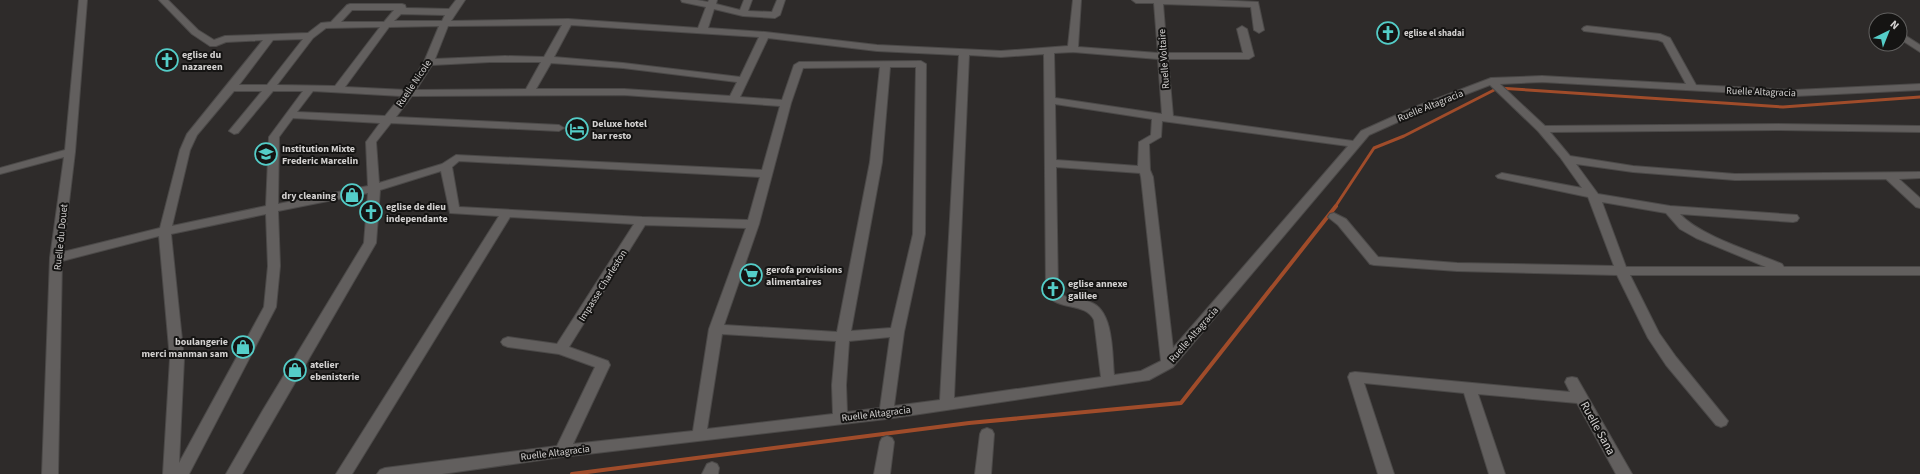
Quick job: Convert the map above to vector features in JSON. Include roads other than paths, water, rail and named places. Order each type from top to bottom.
[{"type":"street","name":"Ruelle du Douet","points":[[50,474],[56,258],[70,152],[83,0]]},
{"type":"street","points":[[163,0],[195,32],[213,44],[226,39],[310,36]]},
{"type":"street","name":"Ruelle Nicole","points":[[374,188],[371,142],[429,62],[443,25],[450,12],[461,0]]},
{"type":"street","points":[[685,0],[713,3],[743,13],[775,15],[781,0]]},
{"type":"street","points":[[743,13],[748,0]]},
{"type":"street","points":[[1073,49],[1077,0]]},
{"type":"street","points":[[1136,0],[1255,4],[1259,30]]},
{"type":"street","name":"Ruelle Voltaire","points":[[1158,1],[1168,119]]},
{"type":"street","points":[[702,31],[713,3]]},
{"type":"street","points":[[333,25],[350,7],[402,7],[386,25],[338,90]]},
{"type":"street","points":[[398,12],[450,12]]},
{"type":"street","points":[[234,132],[310,36],[324,25],[443,25],[568,22],[765,36],[877,48],[964,51],[1001,54],[1073,49],[1163,56],[1249,56],[1242,29]]},
{"type":"street","points":[[530,92],[568,22]]},
{"type":"street","points":[[1587,29],[1660,37],[1667,40],[1693,88]]},
{"type":"street","points":[[734,99],[765,36]]},
{"type":"street","points":[[171,474],[176,360],[166,231],[185,150],[192,134],[232,88],[270,38]]},
{"type":"street","points":[[1908,41],[1920,49]]},
{"type":"street","points":[[947,404],[964,51]]},
{"type":"street","points":[[1049,51],[1052,293],[1056,298],[1091,306],[1098,311],[1101,320],[1108,381]]},
{"type":"street","points":[[429,62],[549,59],[641,67],[743,80]]},
{"type":"street","points":[[699,436],[716,329],[753,224],[768,174],[786,103],[799,65],[921,64],[919,234],[897,332],[886,413]]},
{"type":"street","points":[[840,417],[839,398],[842,337],[877,161],[885,65]]},
{"type":"street","name":"Ruelle Altagracia","points":[[385,474],[441,468],[562,451],[699,436],[840,417],[886,413],[1144,376],[1168,363],[1354,144],[1370,129],[1496,86],[1542,78],[1795,93],[1920,87]]},
{"type":"street","points":[[1496,86],[1542,129],[1567,159],[1593,196],[1622,272],[1653,335],[1672,361],[1722,420]]},
{"type":"street","points":[[232,88],[310,88],[408,93],[624,92],[786,103]]},
{"type":"street","points":[[181,474],[270,307],[274,266],[272,208],[274,137],[310,88]]},
{"type":"street","points":[[1050,100],[1168,119],[1354,144]]},
{"type":"street","points":[[290,115],[559,128]]},
{"type":"street","points":[[1157,117],[1156,137],[1144,142],[1144,170],[1147,177],[1168,363]]},
{"type":"street","points":[[1542,129],[1778,127],[1920,128]]},
{"type":"street","points":[[0,170],[70,152]]},
{"type":"street","points":[[56,258],[166,231],[374,188],[446,166],[456,158],[768,174]]},
{"type":"street","points":[[1567,159],[1633,169],[1735,177],[1920,175]]},
{"type":"street","points":[[1050,163],[1144,170]]},
{"type":"street","points":[[446,166],[454,210],[642,221],[753,224]]},
{"type":"street","points":[[1888,175],[1920,204]]},
{"type":"street","points":[[1502,176],[1593,196],[1670,210],[1794,218]]},
{"type":"street","points":[[234,474],[268,414],[370,244],[374,188]]},
{"type":"street","points":[[1670,210],[1684,226],[1695,233],[1785,270]]},
{"type":"street","points":[[344,474],[507,213]]},
{"type":"street","points":[[1334,217],[1342,222],[1374,261],[1413,266],[1622,272],[1785,270],[1920,271]]},
{"type":"street","name":"Impasse Charleston","points":[[561,349],[642,221]]},
{"type":"street","points":[[716,329],[842,337],[897,332]]},
{"type":"street","points":[[508,342],[561,349],[603,365],[562,451]]},
{"type":"street","points":[[1386,474],[1355,377],[1581,398]]},
{"type":"street","name":"Ruelle Sana","points":[[1572,382],[1624,474]]},
{"type":"street","points":[[1468,388],[1497,474]]},
{"type":"street","points":[[983,474],[987,434]]},
{"type":"street","points":[[882,474],[887,442]]},
{"type":"waterway","points":[[1335,207],[1374,148],[1404,136],[1498,88],[1783,107],[1920,97]]},
{"type":"waterway","points":[[572,474],[969,423],[1181,403],[1336,206]]},
{"type":"place","name":"eglise el shadai","points":[[1388,33]]},
{"type":"place","name":"eglise du nazareen","points":[[167,60]]},
{"type":"place","name":"Deluxe hotel bar resto","points":[[577,129]]},
{"type":"place","name":"Institution Mixte Frederic Marcelin","points":[[266,154]]},
{"type":"place","name":"dry cleaning","points":[[352,195]]},
{"type":"place","name":"eglise de dieu independante","points":[[371,212]]},
{"type":"place","name":"gerofa provisions alimentaires","points":[[751,275]]},
{"type":"place","name":"eglise annexe galilee","points":[[1053,289]]},
{"type":"place","name":"boulangerie merci manman sam","points":[[243,347]]},
{"type":"place","name":"atelier ebenisterie","points":[[295,370]]}]
